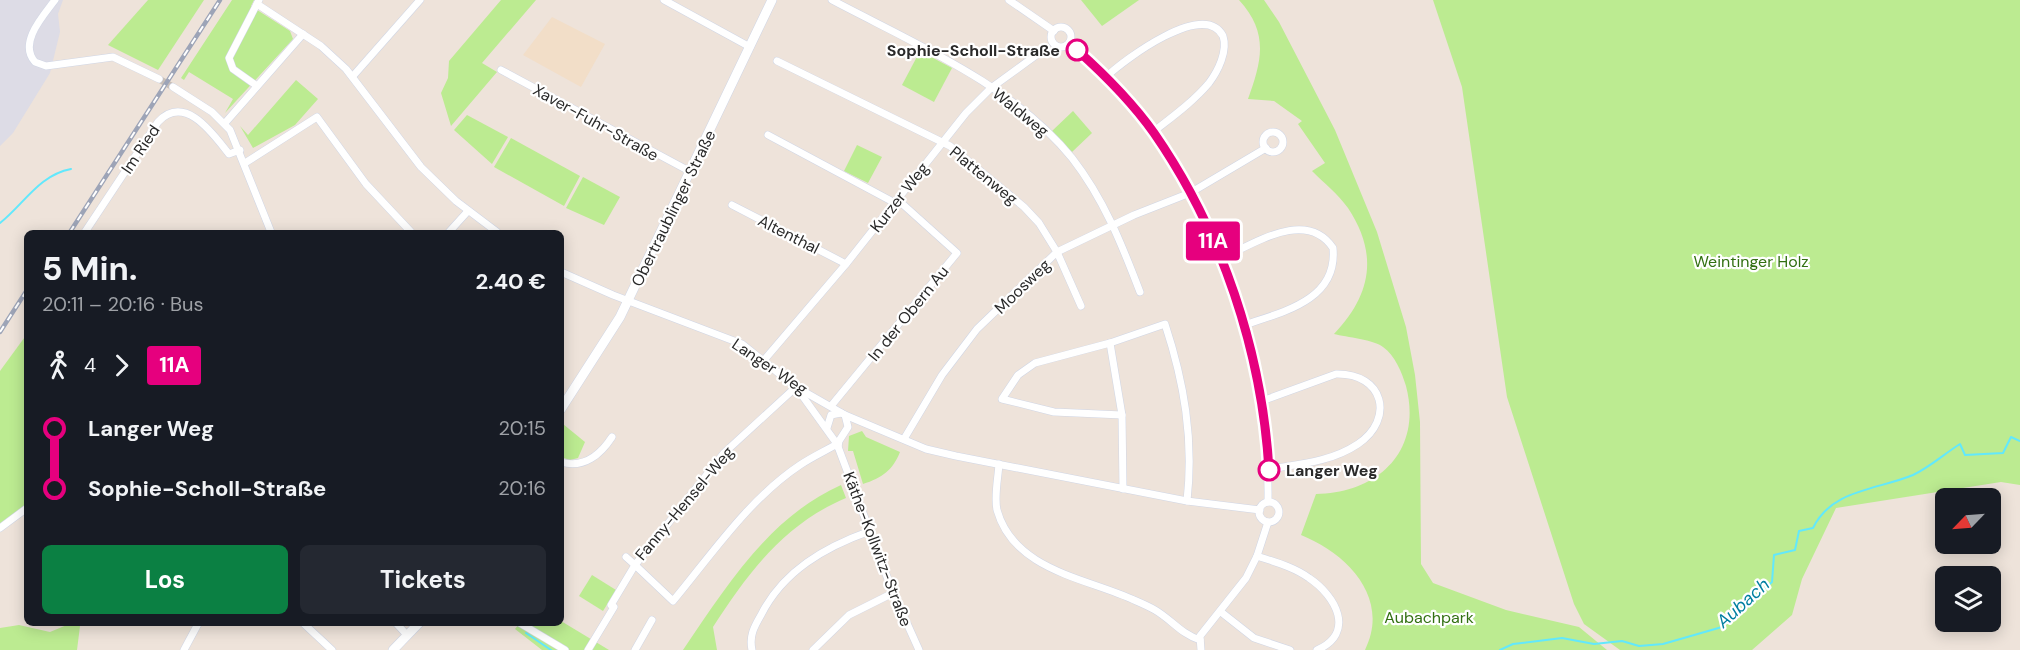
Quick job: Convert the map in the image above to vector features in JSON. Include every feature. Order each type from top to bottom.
[{"type":"street","points":[[55,0],[36,26],[30,50],[31,57],[40,64],[56,65],[113,57],[159,79]]},
{"type":"street","points":[[353,76],[420,0]]},
{"type":"street","points":[[664,0],[750,47]]},
{"type":"street","name":"Obertraublinger Straße","points":[[564,404],[612,330],[627,301],[772,0]]},
{"type":"street","name":"Waldweg","points":[[832,0],[942,58],[991,88],[1030,117],[1071,158],[1113,224],[1140,292]]},
{"type":"street","points":[[1009,0],[1020,3],[1054,31]]},
{"type":"street","points":[[257,86],[233,69],[229,58],[258,2],[321,46],[353,76],[402,145],[443,190],[494,230]]},
{"type":"street","points":[[1106,77],[1143,44],[1166,28],[1195,19],[1211,21],[1218,26],[1224,40],[1224,50],[1210,82],[1153,132]]},
{"type":"street","points":[[1061,27],[1067,29],[1071,34],[1070,43],[1065,47],[1055,45],[1051,37],[1054,31],[1061,27]]},
{"type":"street","points":[[225,123],[303,34]]},
{"type":"street","points":[[1070,43],[1106,77],[1153,132],[1190,193],[1220,259],[1244,325],[1262,401],[1269,469],[1269,502],[1260,510],[1262,519],[1268,522],[1276,519],[1279,512],[1274,504],[1269,502]]},
{"type":"street","name":"Kurzer Weg","points":[[765,359],[846,264],[941,143],[991,88],[1046,48]]},
{"type":"street","name":"Plattenweg","points":[[777,61],[950,146],[1024,207],[1039,223],[1057,252],[1081,306]]},
{"type":"street","name":"Xaver-Fuhr-Straße","points":[[501,70],[691,172]]},
{"type":"street","points":[[173,87],[225,123],[240,150],[270,230]]},
{"type":"street","name":"Im Ried","points":[[86,230],[158,122],[168,114],[180,112],[193,116],[206,126],[229,154],[240,150]]},
{"type":"street","points":[[245,163],[317,117],[366,184],[409,230]]},
{"type":"street","name":"In der Obern Au","points":[[768,135],[897,201],[957,253],[831,406]]},
{"type":"street","name":"Moosweg","points":[[904,439],[942,375],[977,329],[1057,252],[1113,224],[1190,193],[1266,148]]},
{"type":"street","name":"Altenthal","points":[[732,205],[846,264]]},
{"type":"street","points":[[451,230],[468,211]]},
{"type":"street","points":[[1220,259],[1296,228],[1319,233],[1333,248],[1332,272],[1324,286],[1313,297],[1299,305],[1244,325]]},
{"type":"street","name":"Langer Weg","points":[[564,273],[627,301],[717,332],[742,344],[765,359],[796,387],[843,414],[926,448],[1187,501],[1260,510]]},
{"type":"street","points":[[1122,415],[1054,412],[1002,399],[1018,375],[1035,363],[1110,343],[1165,324],[1180,376],[1188,422],[1191,461],[1187,501]]},
{"type":"street","points":[[1110,343],[1122,415],[1123,489]]},
{"type":"street","points":[[1262,401],[1336,374],[1348,374],[1368,381],[1378,396],[1380,409],[1372,429],[1347,450],[1316,462],[1269,469]]},
{"type":"street","name":"Käthe-Kollwitz-Straße","points":[[796,387],[838,446],[893,593],[919,650]]},
{"type":"street","name":"Fanny-Hensel-Weg","points":[[626,557],[635,565],[724,453],[796,387]]},
{"type":"street","points":[[843,434],[834,434],[828,429],[831,415],[843,414],[848,427]]},
{"type":"street","points":[[588,650],[614,608],[611,605],[635,565],[673,601],[732,530],[768,492],[801,464],[838,446],[848,427],[861,421]]},
{"type":"street","points":[[564,462],[574,463],[594,458],[612,437]]},
{"type":"street","points":[[999,464],[997,510],[1007,531],[1021,547],[1050,568],[1078,581],[1117,592],[1156,610],[1182,633],[1200,640]]},
{"type":"street","points":[[0,528],[24,510]]},
{"type":"street","points":[[1202,650],[1200,640],[1203,631],[1221,612],[1246,578],[1257,556],[1268,522]]},
{"type":"street","points":[[752,650],[750,640],[752,631],[763,610],[796,569],[821,552],[870,531]]},
{"type":"street","points":[[1257,556],[1307,576],[1329,597],[1338,615],[1339,628],[1332,642],[1317,650]]},
{"type":"street","points":[[813,650],[849,615],[893,593]]},
{"type":"street","points":[[1221,612],[1254,638],[1290,650]]},
{"type":"street","points":[[635,650],[652,620]]},
{"type":"street","points":[[184,650],[197,626]]},
{"type":"street","points":[[306,626],[332,650]]},
{"type":"street","points":[[399,626],[407,635]]},
{"type":"street","points":[[393,650],[416,626]]},
{"type":"street","points":[[525,626],[565,650]]},
{"type":"shaded area","points":[[0,0],[63,0],[58,14],[60,32],[50,73],[13,133],[0,146]]},
{"type":"shaded area","points":[[552,17],[605,44],[581,87],[523,55]]},
{"type":"green space","points":[[148,0],[204,0],[158,70],[108,45]]},
{"type":"green space","points":[[232,0],[254,0],[251,6],[290,31],[293,39],[225,113],[233,99],[189,72],[184,80],[181,78]]},
{"type":"green space","points":[[501,0],[536,0],[482,63],[497,72],[451,126],[441,93],[448,78],[449,61]]},
{"type":"green space","points":[[1081,0],[1139,0],[1102,26]]},
{"type":"green space","name":"Aubachpark","points":[[1239,0],[1264,0],[1279,22],[1335,130],[1377,232],[1406,327],[1415,375],[1420,422],[1421,564],[1433,583],[1506,610],[1579,627],[1607,650],[1365,650],[1372,631],[1372,612],[1368,595],[1360,579],[1334,553],[1301,535],[1316,494],[1338,492],[1359,486],[1376,477],[1391,464],[1408,430],[1410,409],[1406,386],[1394,359],[1383,347],[1334,334],[1356,304],[1363,289],[1367,274],[1364,242],[1358,225],[1348,208],[1312,171],[1325,163],[1298,124],[1302,121],[1274,101],[1248,99],[1259,60],[1259,37],[1249,12]]},
{"type":"green space","name":"Weintinger Holz","points":[[1433,0],[2020,0],[2020,485],[2001,482],[1963,488],[1935,488],[1935,492],[1836,508],[1802,579],[1792,615],[1752,650],[1620,650],[1584,624],[1574,604],[1507,397],[1462,87]]},
{"type":"green space","points":[[920,51],[952,68],[934,102],[902,85]]},
{"type":"green space","points":[[296,80],[318,99],[295,125],[253,148],[240,126],[248,135]]},
{"type":"green space","points":[[1073,111],[1092,133],[1072,152],[1052,131]]},
{"type":"green space","points":[[467,115],[508,137],[492,164],[454,130]]},
{"type":"green space","points":[[511,138],[580,176],[564,206],[494,167]]},
{"type":"green space","points":[[857,145],[882,157],[868,183],[844,171]]},
{"type":"green space","points":[[583,177],[620,197],[604,225],[566,208]]},
{"type":"green space","points":[[24,338],[24,506],[0,525],[0,371]]},
{"type":"green space","points":[[564,425],[585,442],[578,458],[570,460],[564,458]]},
{"type":"green space","points":[[862,431],[866,437],[900,452],[894,464],[886,472],[863,484],[853,451],[848,451],[849,436]]},
{"type":"green space","points":[[841,485],[846,498],[804,522],[786,536],[754,569],[713,627],[717,650],[683,650],[733,579],[771,535],[792,515]]},
{"type":"green space","points":[[592,575],[616,590],[603,611],[579,596]]},
{"type":"green space","points":[[564,623],[609,650],[542,650],[515,629],[518,626],[564,626]]},
{"type":"green space","points":[[19,625],[50,632],[64,626],[80,626],[77,650],[0,650],[0,628]]},
{"type":"waterway","points":[[0,223],[32,191],[50,177],[71,169]]},
{"type":"waterway","name":"Aubach","points":[[1500,650],[1513,644],[1562,638],[1594,644],[1622,641],[1639,646],[1663,644],[1722,627],[1772,582],[1774,555],[1795,550],[1799,531],[1813,528],[1821,515],[1843,498],[1913,475],[1960,444],[1965,455],[2003,453],[2011,437],[2020,441]]},
{"type":"waterway","name":"Aubach","points":[[526,633],[551,650]]},
{"type":"tunnel","points":[[159,79],[173,87]]},
{"type":"railway","points":[[71,230],[220,0]]},
{"type":"railway","points":[[0,332],[24,295]]},
{"type":"bus line","name":"11A","points":[[1077,50],[1106,77],[1153,132],[1190,193],[1206,226],[1244,325],[1262,401],[1269,470]]},
{"type":"place","name":"Sophie-Scholl-Straße","points":[[1077,50]]},
{"type":"place","name":"Langer Weg","points":[[1269,470]]}]
